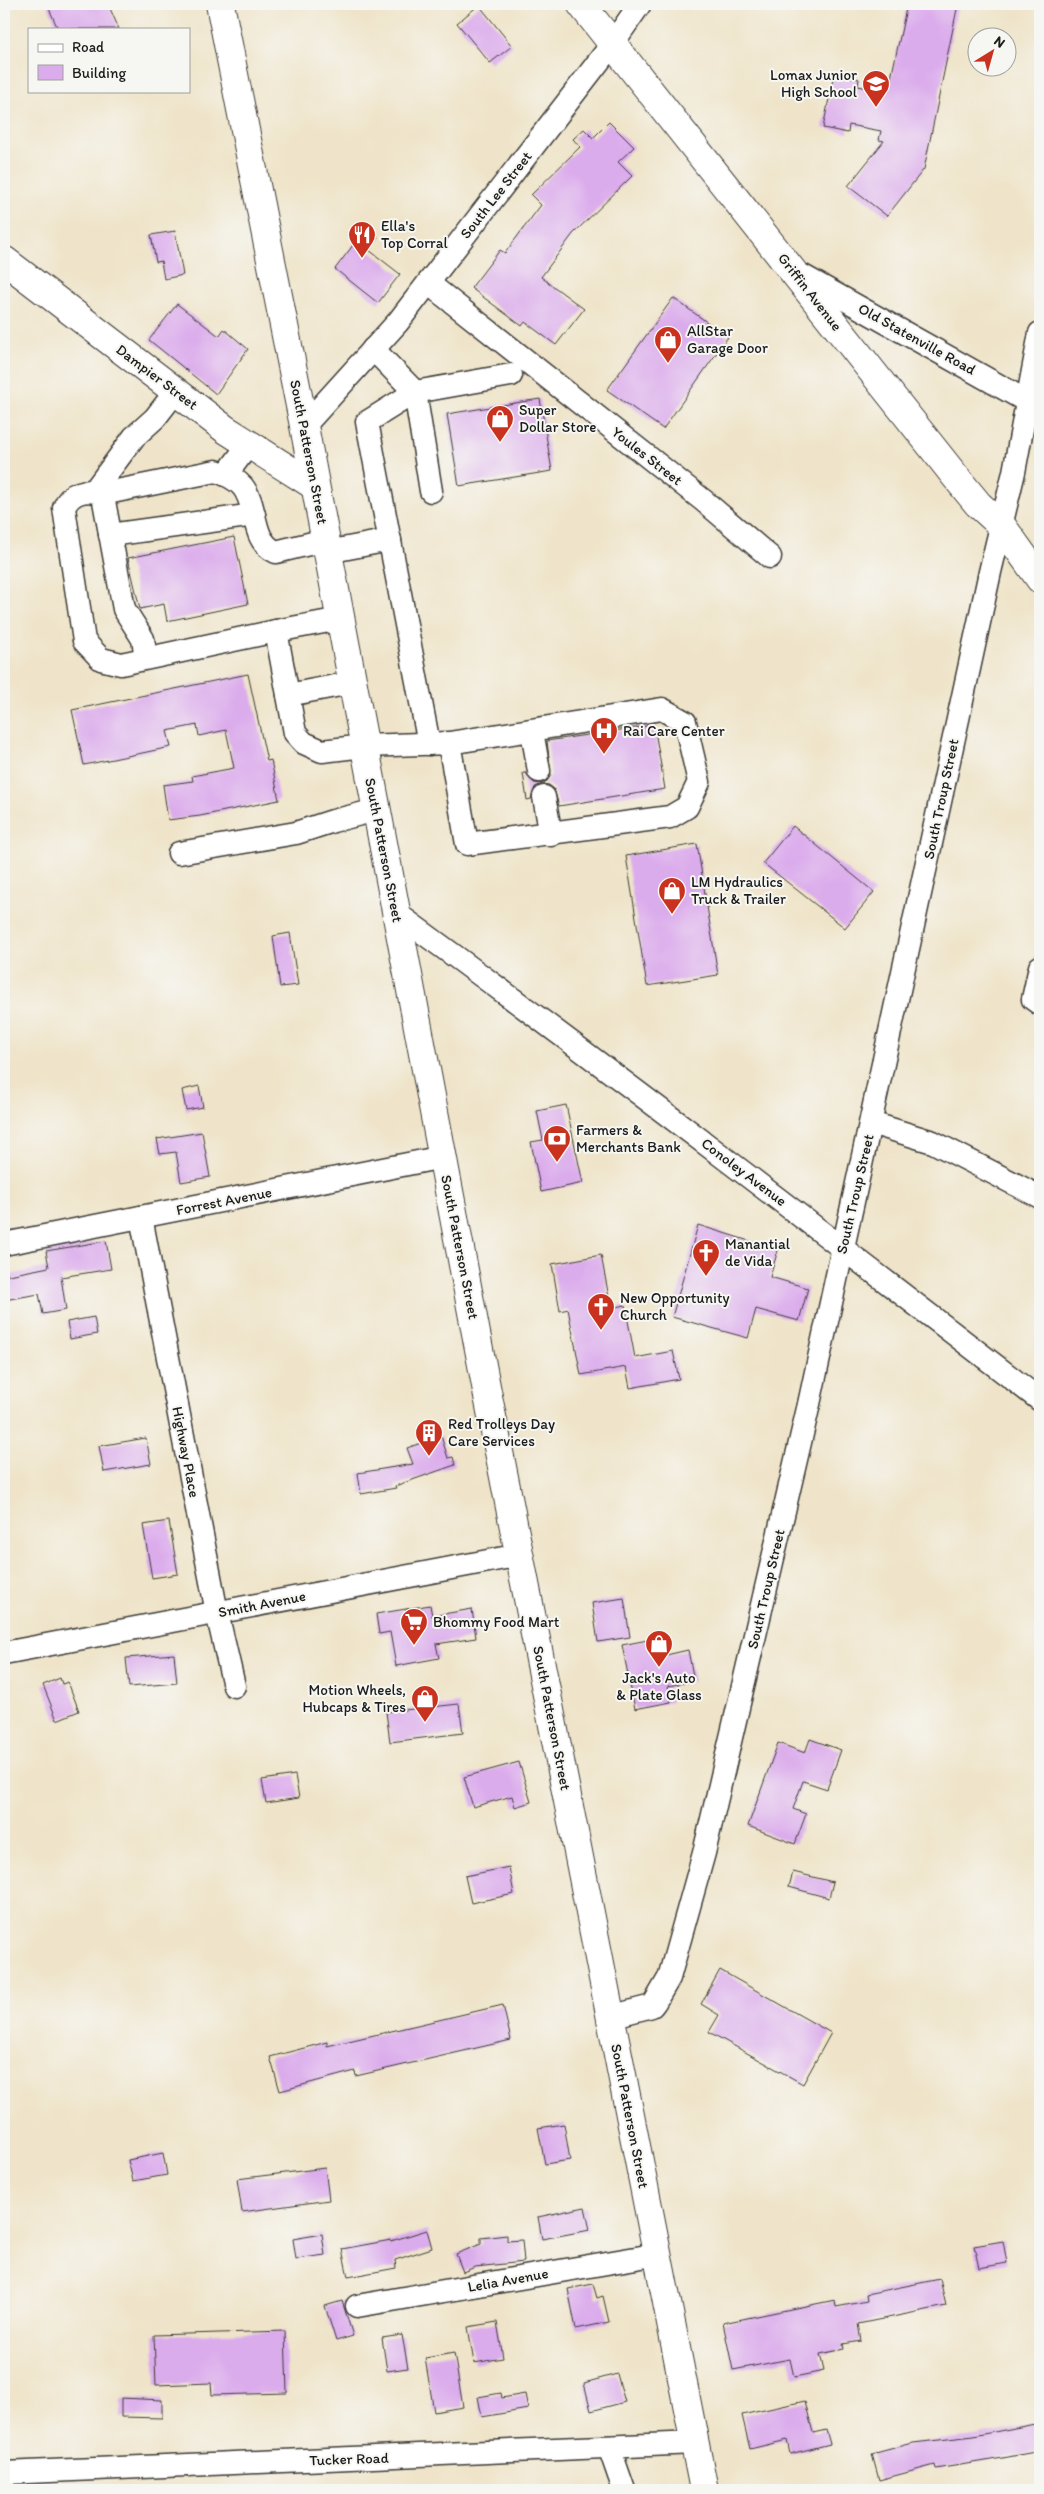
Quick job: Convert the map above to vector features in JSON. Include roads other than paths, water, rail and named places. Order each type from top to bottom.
[{"type":"main road","name":"South Patterson Street","points":[[220,4],[304,426],[520,1555],[704,2490]]},
{"type":"main road","name":"Griffin Avenue","points":[[581,4],[972,497],[1002,526],[1040,579]]},
{"type":"main road","name":"Dampier Street","points":[[4,260],[176,391],[249,444],[315,486]]},
{"type":"street","name":"South Lee Street","points":[[304,426],[374,349],[428,283],[613,43],[640,4]]},
{"type":"street","name":"Old Statenville Road","points":[[793,271],[1034,404]]},
{"type":"street","name":"Youles Street","points":[[428,283],[704,501],[770,557]]},
{"type":"street","name":"South Troup Street","points":[[610,2017],[652,2006],[669,1978],[704,1853],[871,1123],[1002,526],[1034,404],[1040,333]]},
{"type":"street","points":[[374,349],[415,392],[431,491]]},
{"type":"street","points":[[276,631],[295,733],[304,743],[322,752],[364,746],[439,744],[532,731],[662,709],[685,722],[699,782],[687,807],[670,817],[467,844],[439,744],[390,540],[367,422],[415,392],[511,375]]},
{"type":"street","points":[[146,658],[143,639],[124,609],[110,535],[98,493],[134,437],[155,418],[176,391]]},
{"type":"street","points":[[226,475],[249,444]]},
{"type":"street","points":[[340,620],[276,631],[121,664],[101,659],[84,641],[64,508],[67,499],[77,493],[98,493],[216,471],[226,475],[243,487],[254,515],[261,541],[276,552],[390,540]]},
{"type":"street","points":[[110,535],[254,515]]},
{"type":"street","points":[[288,694],[352,683]]},
{"type":"street","points":[[532,731],[539,771]]},
{"type":"street","points":[[544,797],[551,834]]},
{"type":"street","points":[[179,853],[296,833],[376,810]]},
{"type":"street","name":"Conoley Avenue","points":[[396,913],[548,1024],[1040,1400]]},
{"type":"street","points":[[1040,967],[1033,999],[1040,1004]]},
{"type":"street","points":[[871,1123],[933,1142],[1040,1197]]},
{"type":"street","name":"Forrest Avenue","points":[[4,1244],[443,1157]]},
{"type":"street","name":"Highway Place","points":[[141,1218],[217,1613],[234,1686]]},
{"type":"street","name":"Smith Avenue","points":[[4,1653],[520,1555]]},
{"type":"street","name":"Lelia Avenue","points":[[357,2306],[658,2254]]},
{"type":"street","name":"Tucker Road","points":[[4,2473],[694,2443]]},
{"type":"street","points":[[608,2447],[624,2490]]},
{"type":"place","name":"Lomax Junior High School","points":[[876,108]]},
{"type":"place","name":"Ella's Top Corral","points":[[362,259]]},
{"type":"place","name":"AllStar Garage Door","points":[[668,364]]},
{"type":"place","name":"Super Dollar Store","points":[[500,443]]},
{"type":"place","name":"Rai Care Center","points":[[604,755]]},
{"type":"place","name":"LM Hydraulics Truck & Trailer","points":[[672,915]]},
{"type":"place","name":"Farmers & Merchants Bank","points":[[557,1163]]},
{"type":"place","name":"Manantial de Vida","points":[[706,1277]]},
{"type":"place","name":"New Opportunity Church","points":[[601,1331]]},
{"type":"place","name":"Red Trolleys Day Care Services","points":[[429,1457]]},
{"type":"place","name":"Bhommy Food Mart","points":[[414,1646]]},
{"type":"place","name":"Jack's Auto & Plate Glass","points":[[659,1668]]},
{"type":"place","name":"Motion Wheels, Hubcaps & Tires","points":[[425,1723]]}]
